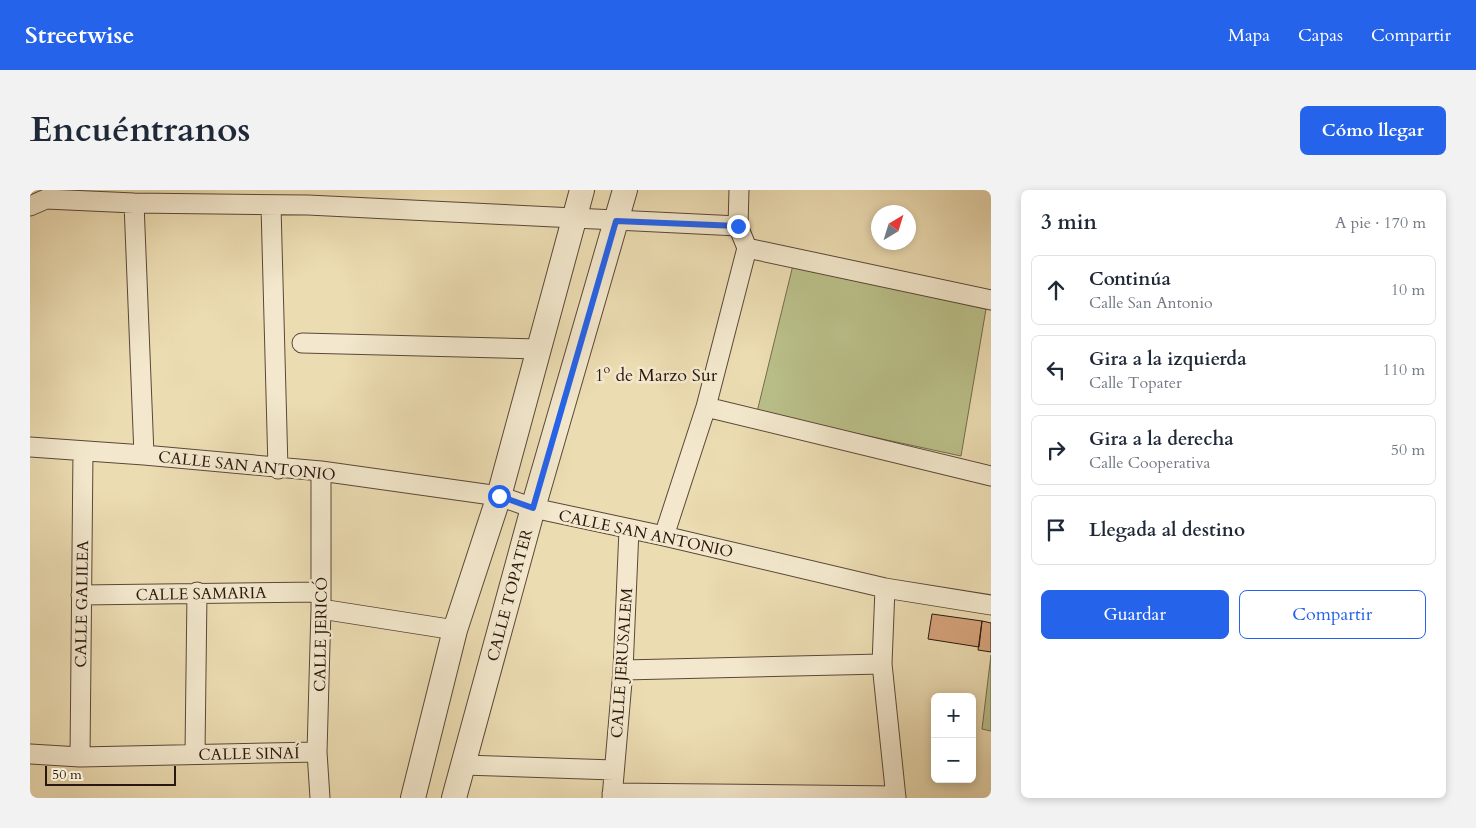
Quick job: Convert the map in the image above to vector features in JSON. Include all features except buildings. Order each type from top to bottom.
[{"type":"street","points":[[413,798],[456,630],[499,496],[582,190]]},
{"type":"street","name":"CALLE TOPATER","points":[[454,798],[533,508],[625,190]]},
{"type":"street","points":[[664,536],[706,407],[747,248],[738,226],[739,190]]},
{"type":"street","points":[[30,206],[46,199],[134,203],[173,197],[270,206],[308,198],[616,221],[738,226]]},
{"type":"street","points":[[134,203],[144,455]]},
{"type":"street","points":[[270,206],[278,469]]},
{"type":"street","points":[[747,248],[991,300]]},
{"type":"street","points":[[302,343],[540,349]]},
{"type":"street","points":[[706,407],[991,476]]},
{"type":"street","name":"CALLE SAN ANTONIO","points":[[30,447],[144,455],[278,469],[321,471],[499,496],[533,508],[664,536],[886,588],[991,605]]},
{"type":"street","name":"CALLE GALILEA","points":[[80,757],[83,451]]},
{"type":"street","name":"CALLE JERICÓ","points":[[320,798],[317,752],[321,600],[321,471]]},
{"type":"street","name":"CALLE JERUSALEM","points":[[612,795],[623,670],[629,529]]},
{"type":"street","points":[[612,795],[896,797],[882,664],[886,588]]},
{"type":"street","points":[[194,754],[197,592]]},
{"type":"street","name":"CALLE SAMARIA","points":[[81,595],[197,592],[321,600],[456,630]]},
{"type":"street","points":[[623,670],[882,664]]},
{"type":"street","name":"CALLE SINAÍ","points":[[30,754],[80,757],[317,752]]},
{"type":"street","points":[[463,765],[614,770]]},
{"type":"green space","points":[[793,265],[986,309],[961,456],[757,412]]},
{"type":"green space","points":[[991,655],[991,731],[982,729]]},
{"type":"district","name":"1º de Marzo Sur","points":[[656,375]]},
{"type":"route","points":[[499,496],[533,508],[616,221],[738,226]]}]
